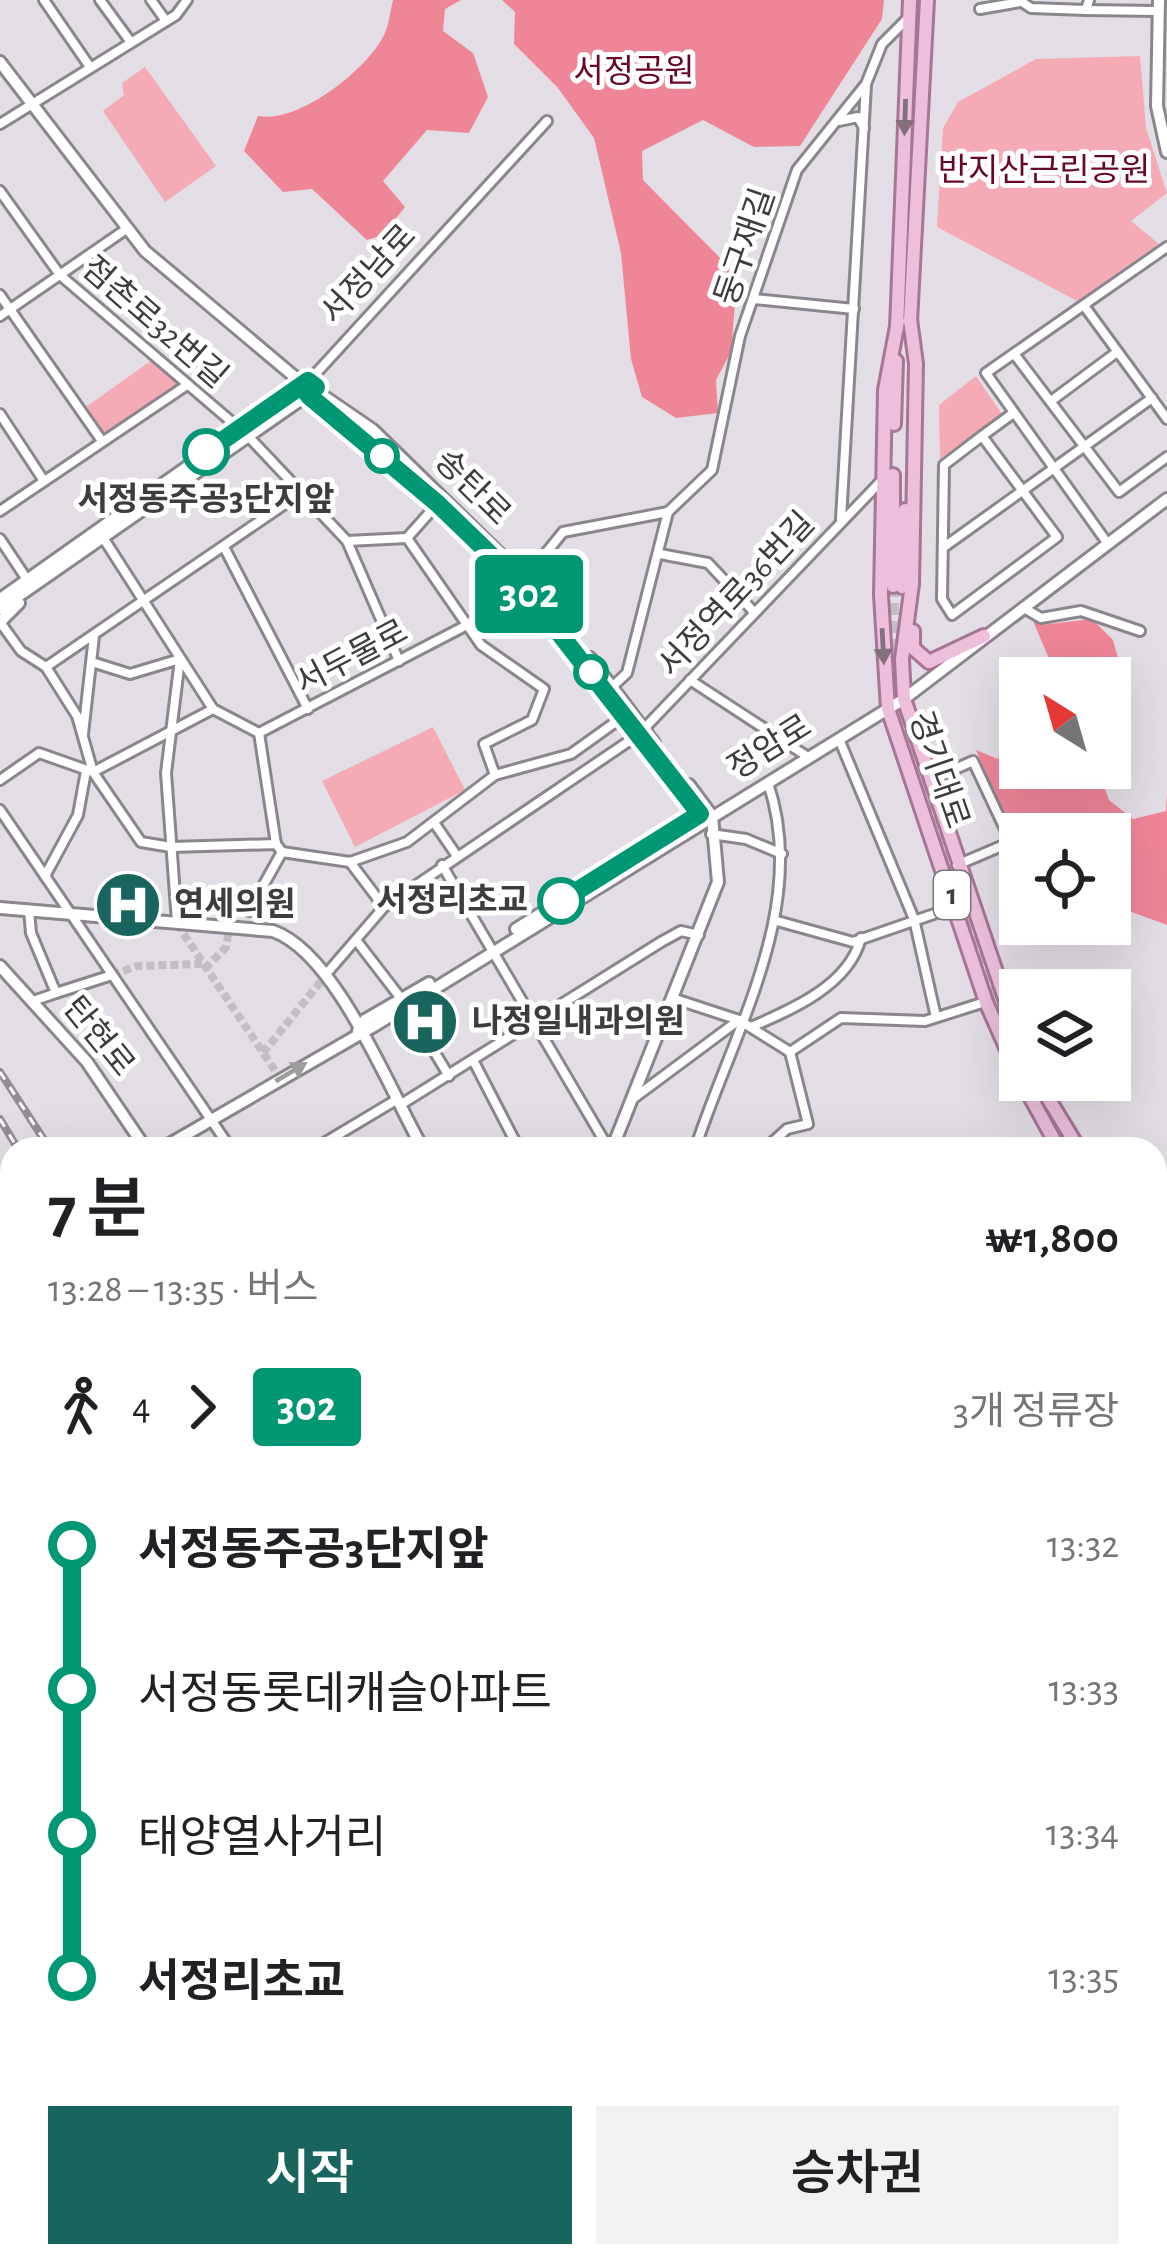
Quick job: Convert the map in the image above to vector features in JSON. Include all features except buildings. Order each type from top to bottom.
[{"type":"main road","name":"경기대로","points":[[930,2],[904,320],[885,390],[880,595],[888,709],[999,1032]]},
{"type":"main road","name":"경기대로","points":[[911,7],[904,320],[904,700],[999,984]]},
{"type":"main road","name":"경기대로","points":[[902,586],[916,346],[904,320]]},
{"type":"main road","points":[[902,586],[913,648],[920,658],[942,660],[984,636]]},
{"type":"main road","name":"경기대로","points":[[1032,1101],[1052,1137]]},
{"type":"main road","points":[[1050,1101],[1072,1137]]},
{"type":"street","points":[[44,0],[90,67]]},
{"type":"street","points":[[100,0],[130,41]]},
{"type":"street","points":[[151,0],[166,21]]},
{"type":"street","points":[[0,124],[166,21],[187,0]]},
{"type":"street","points":[[980,9],[1020,1],[1158,6],[1157,106],[1167,152]]},
{"type":"street","points":[[911,7],[930,2]]},
{"type":"street","name":"둥구재길","points":[[668,512],[712,470],[754,299],[797,170],[866,84],[882,44],[911,7]]},
{"type":"street","name":"송탄로","points":[[0,62],[125,230],[306,386],[373,430],[523,582],[612,687],[627,714]]},
{"type":"street","points":[[841,521],[866,84]]},
{"type":"street","points":[[836,122],[859,117],[865,135]]},
{"type":"street","name":"서정남로","points":[[42,574],[102,536],[306,386],[547,121]]},
{"type":"street","name":"점촌로32번길","points":[[0,190],[60,275],[243,432],[347,541]]},
{"type":"street","points":[[0,316],[125,230]]},
{"type":"street","points":[[1108,544],[986,374],[1167,248]]},
{"type":"street","points":[[0,295],[102,442]]},
{"type":"street","points":[[754,299],[854,309]]},
{"type":"street","points":[[1085,307],[1167,419]]},
{"type":"street","points":[[1051,401],[1117,352]]},
{"type":"street","points":[[1015,355],[1119,492],[1167,457]]},
{"type":"street","points":[[0,512],[187,385]]},
{"type":"street","points":[[944,548],[1151,398]]},
{"type":"street","points":[[0,414],[44,481]]},
{"type":"street","points":[[982,436],[1057,537],[952,615],[942,599],[944,465],[982,436],[1012,414]]},
{"type":"street","name":"서정남로","points":[[42,574],[243,432]]},
{"type":"street","name":"서정역로36번길","points":[[327,973],[384,907],[640,732],[885,476]]},
{"type":"street","points":[[46,667],[301,493]]},
{"type":"street","name":"정암로","points":[[183,1137],[706,815],[904,700],[1167,499]]},
{"type":"street","points":[[399,661],[347,541],[407,538],[441,501]]},
{"type":"street","points":[[523,582],[563,532],[668,512],[627,673],[612,687]]},
{"type":"street","points":[[102,536],[213,709],[259,733],[279,848],[249,911]]},
{"type":"street","points":[[0,538],[24,575]]},
{"type":"street","points":[[407,538],[481,645],[544,689],[532,720],[484,744],[495,775]]},
{"type":"street","points":[[224,547],[308,710]]},
{"type":"street","points":[[660,554],[708,563],[754,612]]},
{"type":"street","points":[[0,595],[24,575],[42,574]]},
{"type":"street","points":[[0,595],[42,574]]},
{"type":"street","points":[[0,610],[42,574]]},
{"type":"street","points":[[42,574],[0,622],[21,652],[46,667],[83,735]]},
{"type":"street","name":"송탄로","points":[[523,582],[706,815]]},
{"type":"street","name":"서두물로","points":[[259,733],[467,625],[523,582]]},
{"type":"street","points":[[1023,607],[1041,618],[1081,610],[1140,631]]},
{"type":"street","points":[[45,876],[78,815],[89,772],[83,735],[95,662],[94,635]]},
{"type":"street","points":[[95,662],[130,674],[180,659]]},
{"type":"street","points":[[177,924],[169,730],[180,659]]},
{"type":"street","points":[[690,680],[808,757]]},
{"type":"street","points":[[89,772],[213,709]]},
{"type":"street","points":[[0,780],[39,753],[89,772],[141,842],[171,847],[279,848],[350,862],[407,842],[495,775],[571,754],[627,714]]},
{"type":"street","points":[[838,737],[914,920],[936,1017]]},
{"type":"street","name":"경기대로","points":[[929,781],[973,761],[1011,842],[957,865]]},
{"type":"street","points":[[699,1137],[777,922],[782,854],[768,782]]},
{"type":"street","points":[[0,810],[223,1137]]},
{"type":"street","points":[[614,1137],[718,882],[706,815]]},
{"type":"street","points":[[435,824],[457,856]]},
{"type":"street","points":[[710,833],[746,839],[782,854]]},
{"type":"street","points":[[350,862],[384,907]]},
{"type":"street","points":[[442,865],[603,1137]]},
{"type":"street","points":[[0,908],[273,932],[308,950],[327,973],[416,1137]]},
{"type":"street","points":[[29,910],[31,933],[56,993]]},
{"type":"street","points":[[777,922],[853,942],[934,914]]},
{"type":"street","points":[[336,1137],[449,1076],[661,942],[681,931],[698,934]]},
{"type":"street","points":[[750,1027],[803,1005],[856,958],[862,938]]},
{"type":"street","points":[[356,940],[404,1002],[449,1076]]},
{"type":"street","name":"탄현로","points":[[0,966],[87,1062],[139,1137]]},
{"type":"street","points":[[33,1001],[112,975]]},
{"type":"street","points":[[671,998],[740,1020],[790,1052],[808,1124],[787,1129],[778,1137]]},
{"type":"street","points":[[790,1052],[842,1018],[936,1017],[986,1002]]},
{"type":"street","points":[[626,1104],[740,1020]]},
{"type":"street","points":[[473,1060],[513,1137]]},
{"type":"green space","name":"서정공원","points":[[393,0],[461,0],[445,9],[443,31],[473,53],[488,97],[469,133],[427,130],[383,181],[405,207],[383,235],[367,240],[312,189],[283,192],[244,151],[258,116],[292,112],[329,92],[362,65],[385,33]]},
{"type":"green space","name":"서정공원","points":[[502,0],[884,0],[882,19],[800,146],[754,147],[703,120],[642,151],[643,180],[729,267],[735,303],[731,352],[716,380],[718,413],[676,418],[642,397],[631,359],[621,253],[594,138],[558,88],[514,44],[515,12]]},
{"type":"green space","name":"반지산근린공원","points":[[1140,56],[1146,128],[1167,193],[1131,221],[1159,244],[1077,301],[937,227],[943,128],[958,102],[1036,59]]},
{"type":"green space","points":[[145,67],[216,166],[165,202],[103,111],[124,95],[122,83]]},
{"type":"green space","points":[[152,360],[182,385],[103,437],[83,409]]},
{"type":"green space","points":[[976,376],[1002,414],[940,459],[939,405]]},
{"type":"green space","points":[[1092,619],[1113,640],[1118,657],[1048,657],[1033,621],[1041,625]]},
{"type":"green space","points":[[433,727],[465,790],[355,847],[322,781]]},
{"type":"green space","points":[[976,750],[998,759],[999,789],[1105,789],[1109,800],[1125,813],[1004,813]]},
{"type":"green space","points":[[1167,792],[1167,925],[1131,912],[1131,817],[1166,811]]},
{"type":"tunnel","points":[[892,687],[893,586]]},
{"type":"tunnel","points":[[896,678],[906,731],[999,998]]},
{"type":"tunnel","points":[[177,924],[280,1078]]},
{"type":"tunnel","points":[[205,969],[226,947],[229,929]]},
{"type":"tunnel","points":[[112,975],[137,966],[202,964]]},
{"type":"tunnel","points":[[263,1053],[326,975]]},
{"type":"tunnel","points":[[1044,1101],[1065,1137]]},
{"type":"railway","points":[[0,1072],[42,1137]]},
{"type":"railway","points":[[0,1119],[11,1137]]},
{"type":"bus line","name":"302","points":[[206,452],[308,381],[316,387],[308,395],[438,504],[550,618],[700,814],[561,901]]},
{"type":"place","name":"서정동주공3단지앞","points":[[206,452]]},
{"type":"place","name":"서정리초교","points":[[561,901]]},
{"type":"place","name":"연세의원","points":[[128,905]]},
{"type":"place","name":"나정일내과의원","points":[[425,1022]]}]
